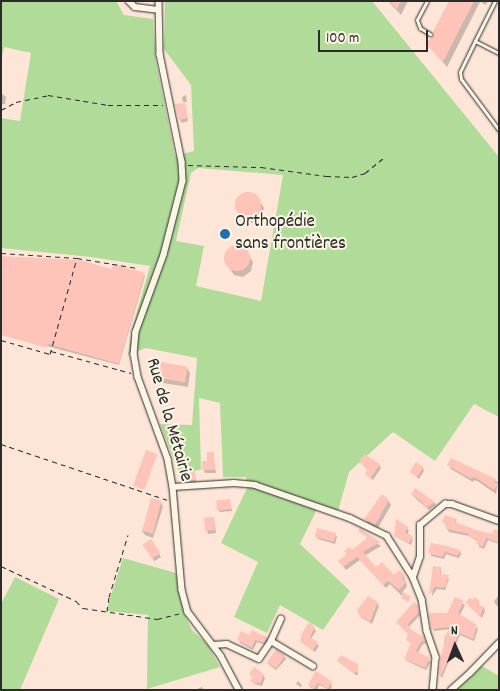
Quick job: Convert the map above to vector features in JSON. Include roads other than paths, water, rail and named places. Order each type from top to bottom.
[{"type":"street","points":[[129,1],[135,7],[158,10]]},
{"type":"street","name":"Rue de la Métairie","points":[[159,1],[160,54],[182,166],[183,180],[177,210],[164,255],[136,332],[134,354],[137,372],[168,459],[173,487],[180,569],[188,612],[228,667],[239,690]]},
{"type":"street","points":[[173,487],[225,483],[254,485],[350,518],[387,536],[413,577],[422,599],[427,631],[436,657],[433,690]]},
{"type":"street","points":[[413,577],[420,557],[420,525],[445,504],[452,504],[499,520]]},
{"type":"street","points":[[213,645],[227,644],[259,659],[281,619]]},
{"type":"street","points":[[270,640],[313,666]]},
{"type":"street","points":[[451,690],[470,674],[499,643]]},
{"type":"lane","points":[[427,1],[417,20],[420,28],[430,34]]},
{"type":"lane","points":[[495,1],[460,72],[461,79],[499,130]]},
{"type":"lane","points":[[475,41],[499,53]]},
{"type":"place","name":"Orthopédie sans frontières","points":[[225,234]]}]
